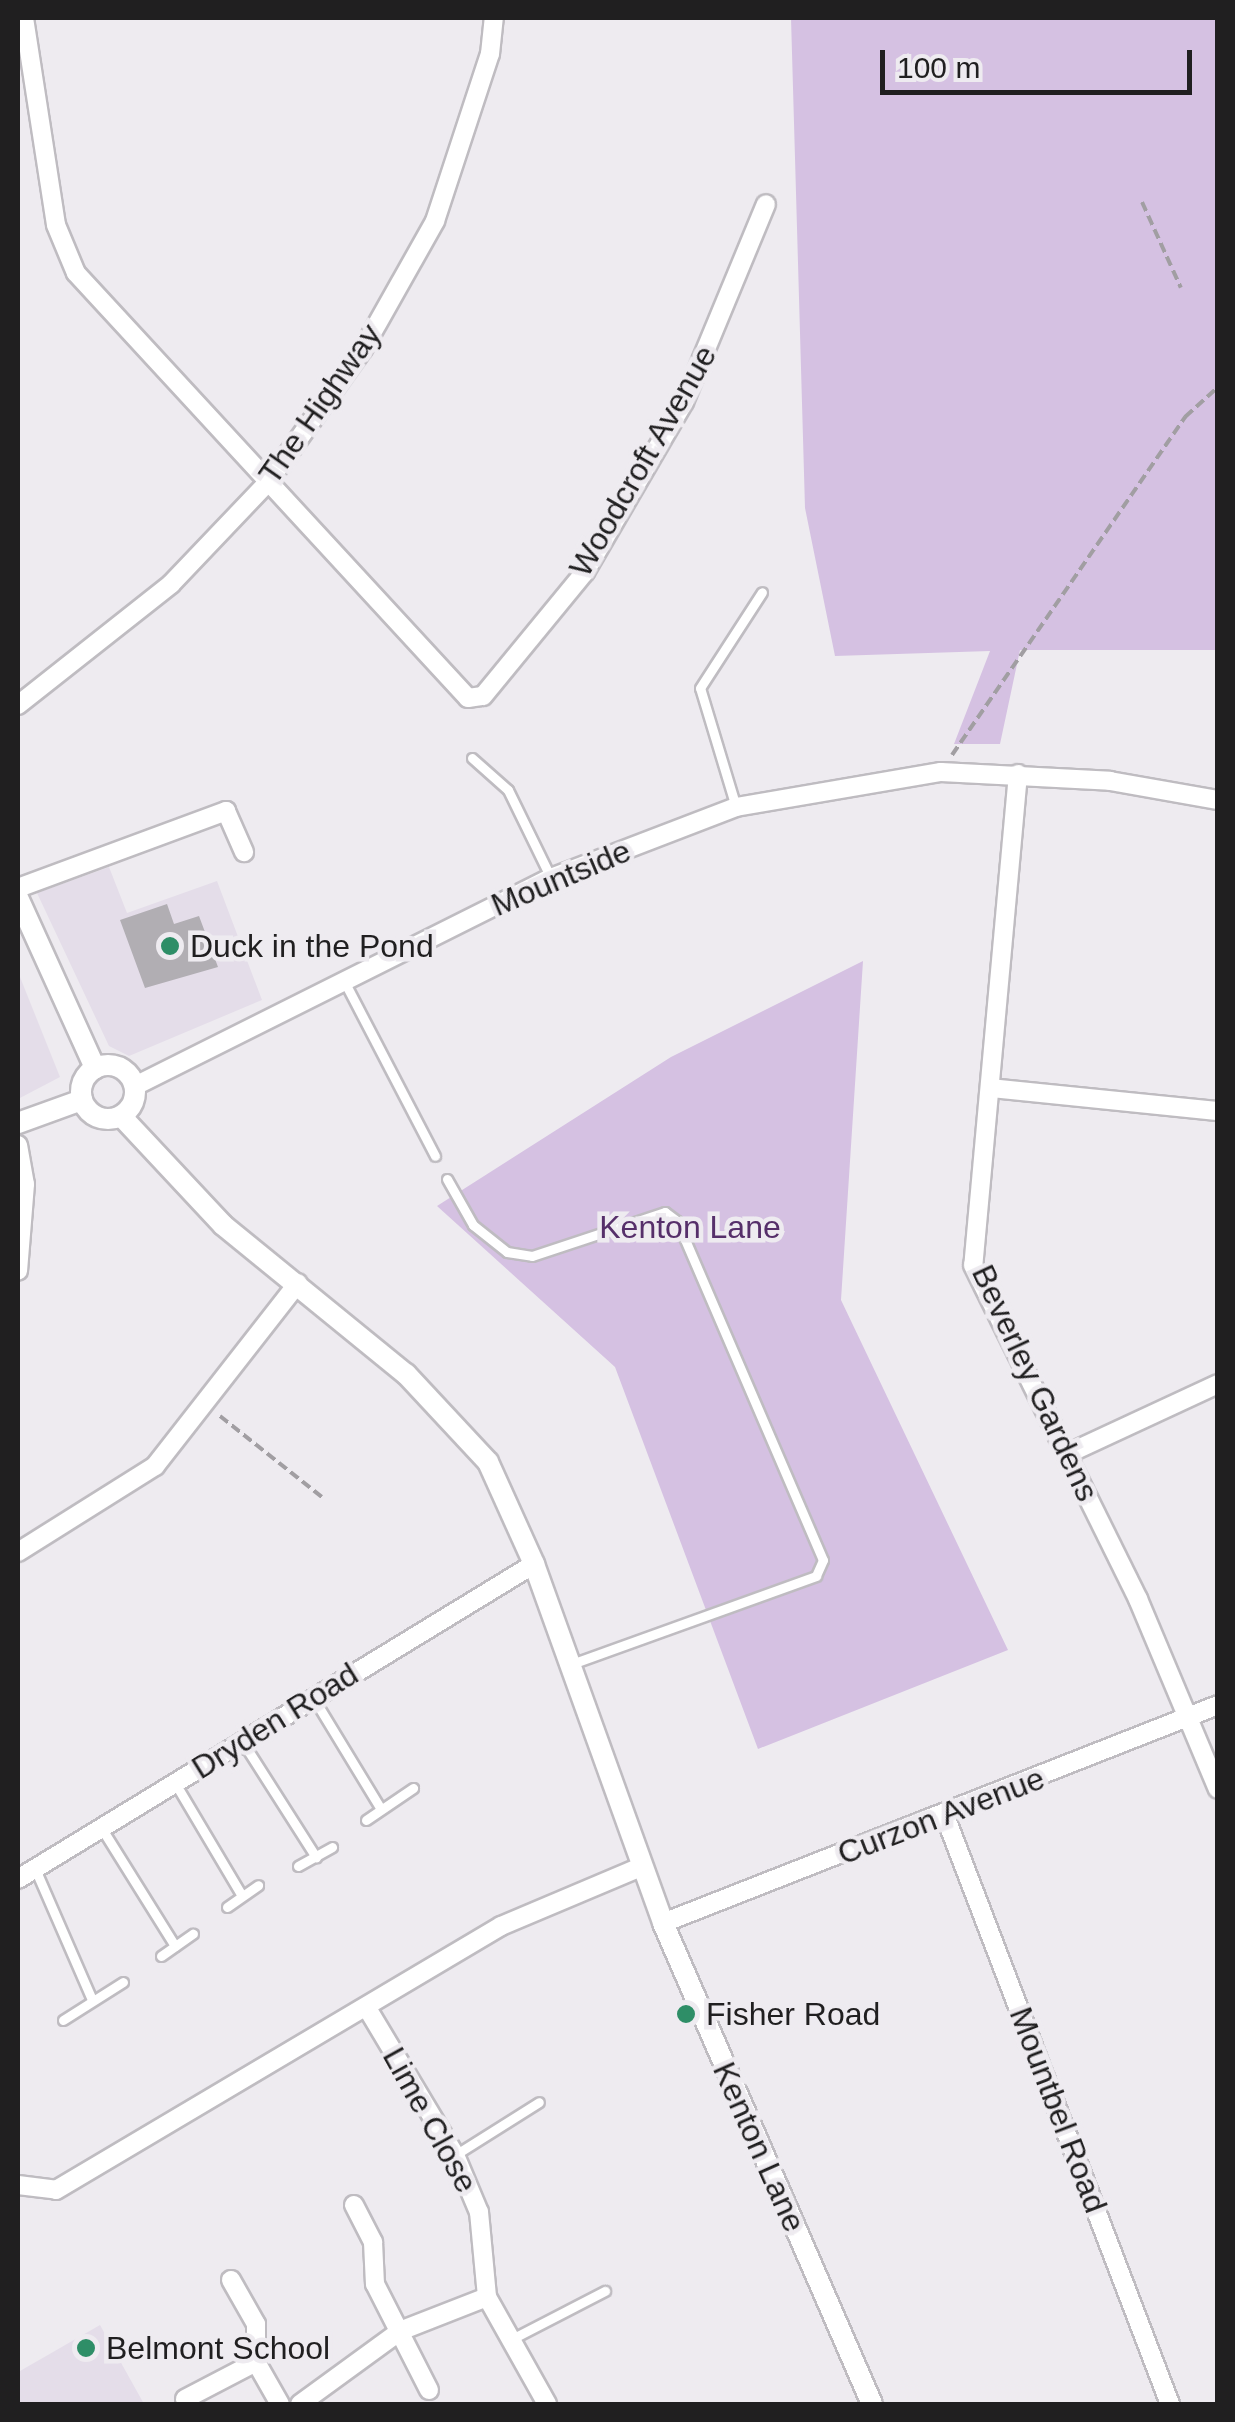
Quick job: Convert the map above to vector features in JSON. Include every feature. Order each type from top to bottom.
[{"type":"street","points":[[24,18],[56,225],[76,273],[268,482]]},
{"type":"street","name":"The Highway","points":[[18,705],[172,584],[268,482],[363,349],[434,221],[490,54],[494,18]]},
{"type":"street","name":"Woodcroft Avenue","points":[[268,482],[468,698],[483,696],[585,572],[684,402],[766,204]]},
{"type":"street","name":"Mountside","points":[[135,1086],[551,878],[736,807],[941,772],[1018,774],[1218,800]]},
{"type":"street","name":"Beverley Gardens","points":[[1018,774],[973,1265],[1189,1716],[1218,1789]]},
{"type":"street","points":[[18,888],[226,811],[244,852]]},
{"type":"street","points":[[18,898],[95,1068]]},
{"type":"street","points":[[120,1067],[135,1086],[134,1103],[122,1117],[98,1118],[82,1100],[84,1078],[95,1068],[120,1067]]},
{"type":"street","points":[[991,1088],[1218,1111]]},
{"type":"street","points":[[18,1123],[82,1100]]},
{"type":"street","name":"Kenton Lane","points":[[122,1117],[223,1225],[406,1374],[488,1462],[534,1564],[663,1923],[872,2404]]},
{"type":"street","points":[[18,1146],[25,1184],[18,1271]]},
{"type":"street","points":[[18,1552],[155,1466],[298,1284]]},
{"type":"street","points":[[1066,1454],[1218,1384]]},
{"type":"street","name":"Dryden Road","points":[[18,1879],[534,1564]]},
{"type":"street","name":"Curzon Avenue","points":[[663,1923],[945,1816],[1218,1705]]},
{"type":"street","name":"Mountbel Road","points":[[945,1816],[1170,2404]]},
{"type":"street","points":[[18,2186],[56,2190],[501,1926],[641,1867]]},
{"type":"street","name":"Lime Close","points":[[368,2008],[455,2155],[480,2212],[486,2297],[547,2404]]},
{"type":"street","points":[[354,2206],[373,2242],[375,2284],[429,2397]]},
{"type":"street","points":[[231,2280],[256,2324],[256,2362],[280,2404]]},
{"type":"street","points":[[300,2404],[400,2332],[486,2297]]},
{"type":"street","points":[[185,2398],[256,2362]]},
{"type":"lane","points":[[736,807],[700,688],[762,592]]},
{"type":"lane","points":[[472,758],[508,790],[551,878]]},
{"type":"lane","points":[[344,981],[435,1156]]},
{"type":"lane","points":[[447,1180],[473,1225],[507,1252],[532,1256],[665,1212],[677,1221],[823,1560],[816,1576],[569,1664]]},
{"type":"lane","points":[[313,1696],[381,1808]]},
{"type":"lane","points":[[242,1741],[316,1857]]},
{"type":"lane","points":[[175,1783],[242,1896]]},
{"type":"lane","points":[[366,1820],[413,1788]]},
{"type":"lane","points":[[102,1830],[175,1946]]},
{"type":"lane","points":[[298,1866],[332,1847]]},
{"type":"lane","points":[[36,1871],[92,2000]]},
{"type":"lane","points":[[227,1907],[258,1886]]},
{"type":"lane","points":[[162,1956],[193,1934]]},
{"type":"lane","points":[[63,2020],[123,1982]]},
{"type":"lane","points":[[455,2155],[539,2102]]},
{"type":"lane","points":[[510,2340],[604,2291]]},
{"type":"path","points":[[1142,202],[1182,288]]},
{"type":"path","points":[[941,772],[1185,417],[1218,387]]},
{"type":"path","points":[[204,1404],[322,1497]]},
{"type":"shaded area","points":[[109,867],[127,913],[217,881],[262,1000],[129,1056],[109,1046],[37,893]]},
{"type":"shaded area","points":[[18,972],[60,1077],[18,1099]]},
{"type":"shaded area","name":"Belmont School","points":[[100,2325],[144,2404],[18,2404],[20,2371]]},
{"type":"green space","points":[[791,18],[1217,18],[1217,650],[1020,650],[1000,744],[954,744],[990,651],[835,656],[805,508]]},
{"type":"green space","name":"Kenton Lane","points":[[863,961],[841,1300],[1008,1650],[758,1749],[615,1367],[437,1206],[671,1057]]},
{"type":"building","name":"Duck in the Pond","points":[[167,904],[174,924],[199,916],[218,967],[145,988],[120,920]]},
{"type":"place","name":"Duck in the Pond","points":[[170,946]]},
{"type":"place","name":"Fisher Road","points":[[686,2014]]},
{"type":"place","name":"Belmont School","points":[[86,2348]]}]
